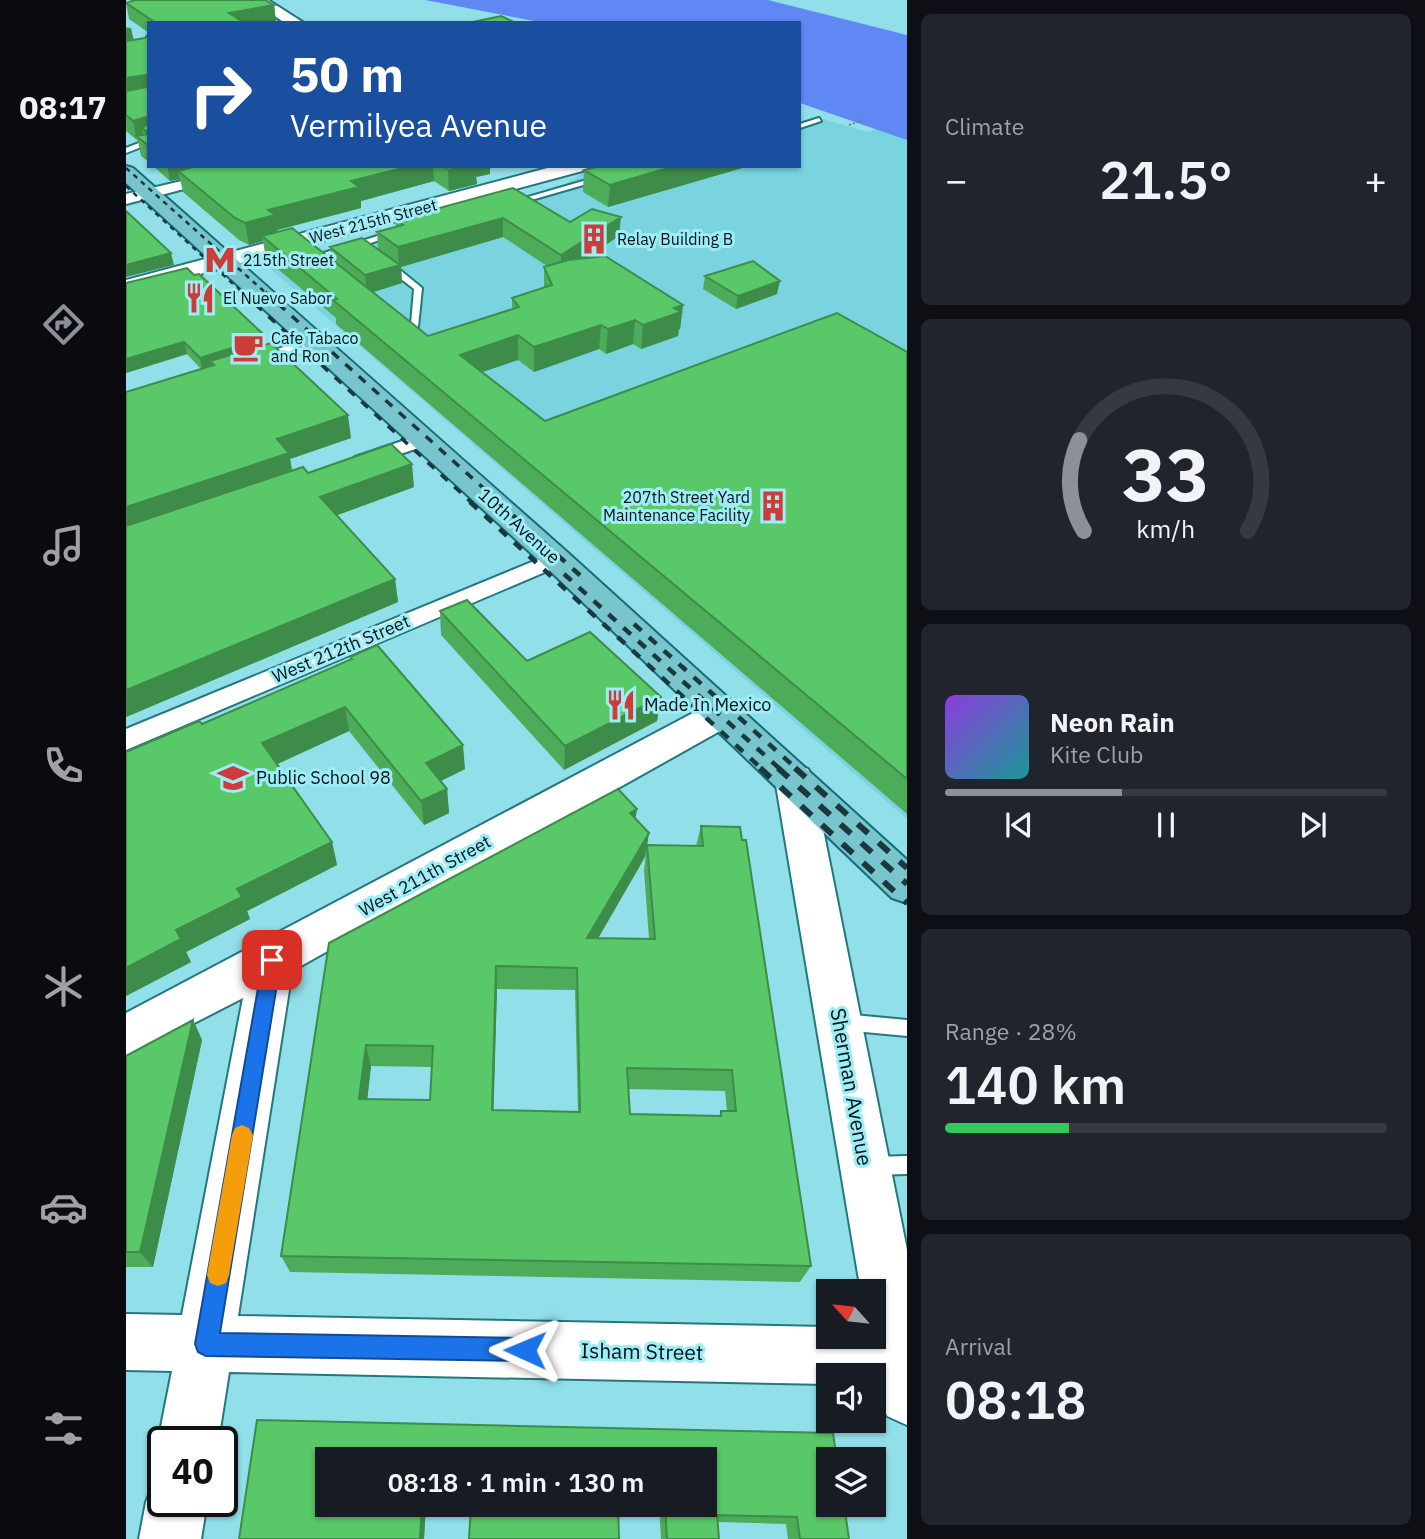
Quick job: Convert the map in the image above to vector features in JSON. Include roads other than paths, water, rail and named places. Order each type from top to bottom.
[{"type":"main road","name":"10th Avenue","points":[[126,172],[313,344],[555,559],[907,886]]},
{"type":"street","points":[[258,0],[293,21]]},
{"type":"street","points":[[126,199],[258,168]]},
{"type":"street","name":"West 215th Street","points":[[126,287],[565,168]]},
{"type":"street","points":[[227,371],[313,344]]},
{"type":"street","points":[[347,466],[422,440]]},
{"type":"street","name":"West 212th Street","points":[[126,740],[555,559]]},
{"type":"street","name":"West 211th Street","points":[[126,1037],[723,713]]},
{"type":"street","name":"Sherman Avenue","points":[[794,779],[839,1022],[886,1165],[905,1370]]},
{"type":"street","points":[[191,1426],[272,960]]},
{"type":"street","name":"Isham Street","points":[[126,1342],[905,1370]]},
{"type":"street","points":[[170,1539],[174,1517]]},
{"type":"lane","points":[[801,126],[819,121]]},
{"type":"lane","points":[[126,151],[147,142]]},
{"type":"lane","points":[[572,168],[601,179]]},
{"type":"lane","points":[[496,206],[612,176]]},
{"type":"lane","points":[[332,272],[322,264],[327,255],[405,231]]},
{"type":"lane","points":[[359,245],[367,251]]},
{"type":"lane","points":[[376,257],[418,288],[419,307],[415,325],[405,333],[391,322]]},
{"type":"lane","points":[[839,1022],[907,1028]]},
{"type":"water","points":[[425,0],[768,0],[907,35],[907,140],[801,103],[801,21],[535,21]]},
{"type":"railway","points":[[126,168],[267,294]]},
{"type":"railway","points":[[126,186],[244,294]]},
{"type":"railway","points":[[242,292],[472,503]]},
{"type":"railway","points":[[265,292],[500,503]]},
{"type":"railway","points":[[470,502],[762,769]]},
{"type":"railway","points":[[498,502],[582,577]]},
{"type":"railway","points":[[564,574],[780,769]]},
{"type":"railway","points":[[634,624],[797,769]]},
{"type":"railway","points":[[760,768],[907,903]]},
{"type":"railway","points":[[778,768],[907,884]]},
{"type":"railway","points":[[795,768],[907,868]]},
{"type":"place","name":"Relay Building B","points":[[594,239]]},
{"type":"place","name":"215th Street","points":[[220,260]]},
{"type":"place","name":"El Nuevo Sabor","points":[[200,298]]},
{"type":"place","name":"Cafe Tabaco and Ron","points":[[248,347]]},
{"type":"place","name":"207th Street Yard Maintenance Facility","points":[[773,506]]},
{"type":"place","name":"Made In Mexico","points":[[621,705]]},
{"type":"place","name":"Public School 98","points":[[233,778]]}]
